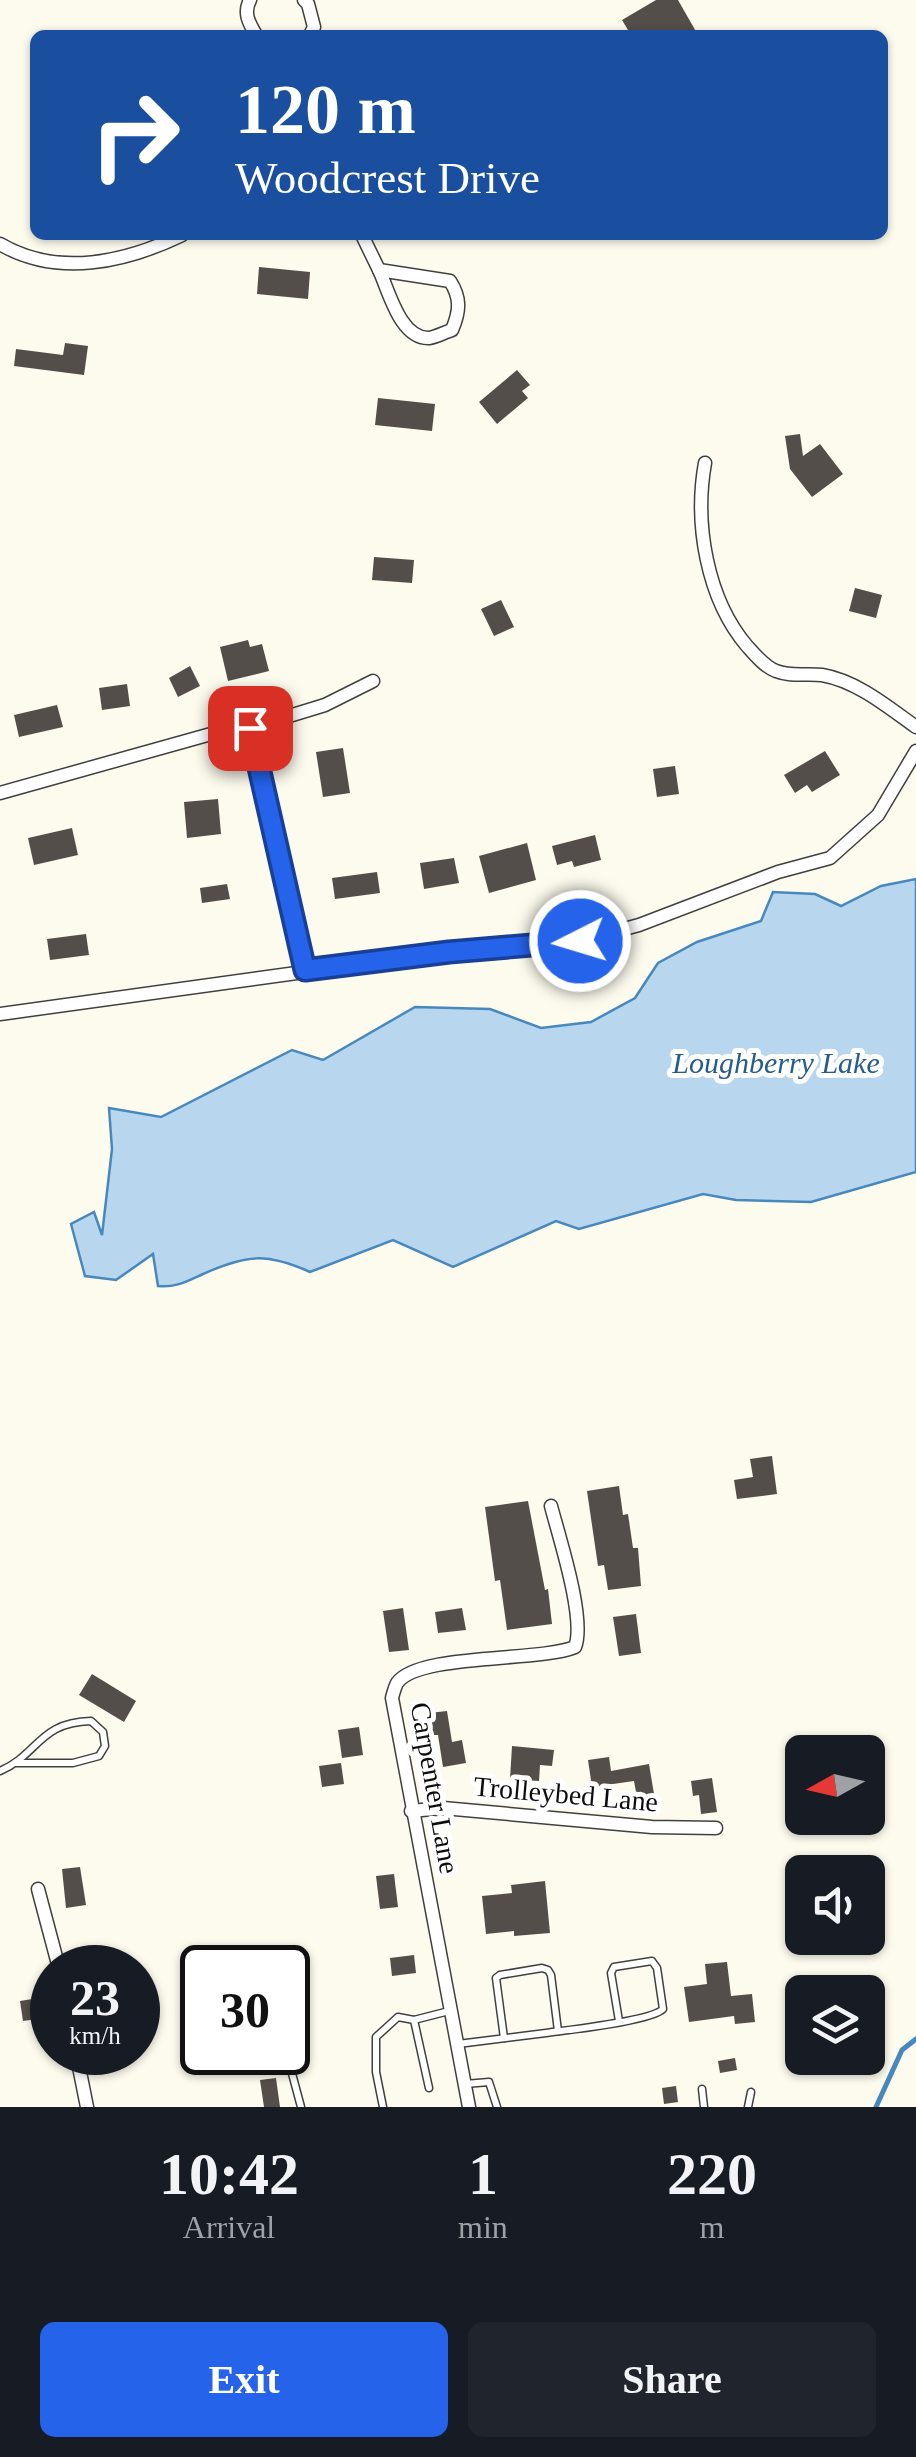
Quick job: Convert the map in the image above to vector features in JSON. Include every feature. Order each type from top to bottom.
[{"type":"street","points":[[250,0],[246,8],[253,30]]},
{"type":"street","points":[[304,0],[312,30]]},
{"type":"street","points":[[0,244],[35,259],[73,264],[150,251],[172,240]]},
{"type":"street","points":[[364,240],[406,328],[414,335],[430,338],[452,330],[460,312],[458,293],[450,280],[379,270]]},
{"type":"street","points":[[705,463],[703,518],[713,586],[734,630],[773,670],[821,675],[872,696],[916,727]]},
{"type":"street","points":[[0,793],[211,734],[250,728],[325,705],[373,681]]},
{"type":"street","points":[[250,728],[305,970]]},
{"type":"street","points":[[0,1014],[305,970],[580,941],[639,925],[778,872],[830,858],[878,815],[916,751]]},
{"type":"street","name":"Carpenter Lane","points":[[470,2107],[392,1698],[397,1684],[407,1674],[442,1664],[575,1647],[579,1637],[573,1593],[551,1506]]},
{"type":"street","name":"Trolleybed Lane","points":[[412,1811],[443,1808],[581,1822],[716,1828]]},
{"type":"street","points":[[38,1889],[53,1945]]},
{"type":"street","points":[[81,2075],[87,2107]]},
{"type":"lane","points":[[0,1771],[16,1764],[73,1763],[99,1756],[105,1746],[104,1732],[91,1721],[72,1721],[39,1738],[16,1764]]},
{"type":"lane","points":[[457,2044],[558,2031],[619,2021],[662,2013],[658,1968],[652,1961],[614,1967],[611,1972],[619,2021]]},
{"type":"lane","points":[[504,2038],[496,1978],[500,1974],[542,1968],[550,1975],[558,2031]]},
{"type":"lane","points":[[383,2107],[376,2072],[376,2037],[398,2017],[414,2020],[451,2011]]},
{"type":"lane","points":[[414,2020],[429,2088]]},
{"type":"lane","points":[[292,2075],[301,2107]]},
{"type":"lane","points":[[465,2084],[489,2082],[497,2107]]},
{"type":"lane","points":[[702,2089],[704,2107]]},
{"type":"lane","points":[[748,2107],[751,2092]]},
{"type":"water","name":"Loughberry Lake","points":[[916,879],[916,1172],[811,1202],[736,1200],[703,1194],[579,1229],[556,1221],[453,1267],[393,1240],[310,1272],[281,1261],[257,1258],[232,1263],[176,1285],[158,1286],[153,1254],[116,1280],[85,1276],[71,1224],[94,1212],[102,1235],[112,1149],[109,1108],[161,1117],[292,1050],[323,1060],[415,1007],[490,1009],[541,1028],[591,1022],[635,998],[658,963],[697,942],[761,921],[773,892],[815,894],[841,906],[881,886]]},
{"type":"building","points":[[656,0],[678,0],[695,30],[628,30],[622,20]]},
{"type":"building","points":[[259,267],[310,272],[308,299],[257,294]]},
{"type":"building","points":[[65,343],[88,346],[84,375],[14,366],[16,349],[63,355]]},
{"type":"building","points":[[517,370],[530,385],[522,391],[528,398],[497,424],[479,402]]},
{"type":"building","points":[[378,398],[435,404],[432,431],[375,425]]},
{"type":"building","points":[[800,434],[803,456],[820,444],[843,474],[812,497],[790,469],[785,436]]},
{"type":"building","points":[[374,557],[414,560],[412,583],[372,580]]},
{"type":"building","points":[[855,588],[882,595],[876,618],[849,611]]},
{"type":"building","points":[[501,600],[514,627],[494,636],[481,609]]},
{"type":"building","points":[[248,640],[250,647],[262,644],[269,671],[228,681],[220,647]]},
{"type":"building","points":[[190,666],[200,686],[178,697],[169,678]]},
{"type":"building","points":[[127,684],[130,706],[102,710],[99,688]]},
{"type":"building","points":[[57,705],[63,727],[19,737],[14,715]]},
{"type":"building","points":[[343,748],[350,793],[323,797],[316,752]]},
{"type":"building","points":[[825,751],[840,775],[812,792],[807,785],[795,793],[784,775]]},
{"type":"building","points":[[675,766],[679,794],[657,797],[653,769]]},
{"type":"building","points":[[218,799],[221,834],[187,838],[184,802]]},
{"type":"building","points":[[72,828],[78,855],[34,865],[28,838]]},
{"type":"building","points":[[595,835],[601,860],[574,867],[572,861],[557,865],[552,846]]},
{"type":"building","points":[[527,843],[536,880],[489,893],[479,856]]},
{"type":"building","points":[[454,858],[459,883],[424,889],[420,863]]},
{"type":"building","points":[[377,872],[380,893],[335,899],[332,878]]},
{"type":"building","points":[[227,884],[230,899],[202,903],[200,888]]},
{"type":"building","points":[[86,934],[89,955],[50,960],[47,939]]},
{"type":"building","points":[[772,1456],[777,1494],[737,1499],[734,1480],[753,1477],[750,1459]]},
{"type":"building","points":[[619,1486],[633,1548],[638,1548],[641,1586],[608,1590],[604,1565],[598,1566],[587,1491]]},
{"type":"building","points":[[528,1501],[552,1624],[507,1630],[500,1580],[495,1581],[485,1507]]},
{"type":"building","points":[[403,1608],[409,1650],[389,1652],[383,1611]]},
{"type":"building","points":[[462,1608],[466,1630],[438,1633],[435,1612]]},
{"type":"building","points":[[636,1614],[641,1653],[619,1656],[613,1617]]},
{"type":"building","points":[[92,1674],[136,1701],[124,1722],[79,1695]]},
{"type":"building","points":[[447,1711],[452,1742],[462,1740],[466,1763],[443,1767],[438,1735],[432,1735],[429,1713]]},
{"type":"building","points":[[359,1727],[363,1755],[342,1758],[338,1730]]},
{"type":"building","points":[[512,1746],[554,1750],[552,1766],[540,1765],[539,1781],[510,1779]]},
{"type":"building","points":[[609,1757],[611,1771],[649,1764],[655,1800],[638,1803],[634,1781],[592,1787],[588,1760]]},
{"type":"building","points":[[341,1763],[344,1784],[322,1787],[319,1766]]},
{"type":"building","points":[[712,1778],[717,1812],[701,1814],[699,1795],[693,1796],[691,1781]]},
{"type":"building","points":[[80,1867],[86,1905],[66,1908],[62,1869]]},
{"type":"building","points":[[394,1874],[398,1907],[380,1909],[376,1876]]},
{"type":"building","points":[[545,1881],[550,1933],[486,1934],[482,1896],[512,1893],[511,1885]]},
{"type":"building","points":[[414,1955],[416,1973],[392,1976],[390,1958]]},
{"type":"building","points":[[727,1962],[731,1996],[752,1994],[755,2022],[735,2024],[734,2016],[689,2022],[684,1987],[707,1984],[705,1964]]},
{"type":"building","points":[[30,1999],[30,2020],[23,2021],[20,2001]]},
{"type":"building","points":[[735,2058],[737,2070],[720,2073],[718,2061]]},
{"type":"building","points":[[276,2078],[280,2107],[264,2107],[260,2080]]},
{"type":"building","points":[[676,2086],[678,2102],[664,2104],[662,2088]]},
{"type":"waterway","points":[[876,2107],[902,2050],[916,2039]]},
{"type":"route","points":[[250,728],[305,970],[580,941]]}]
